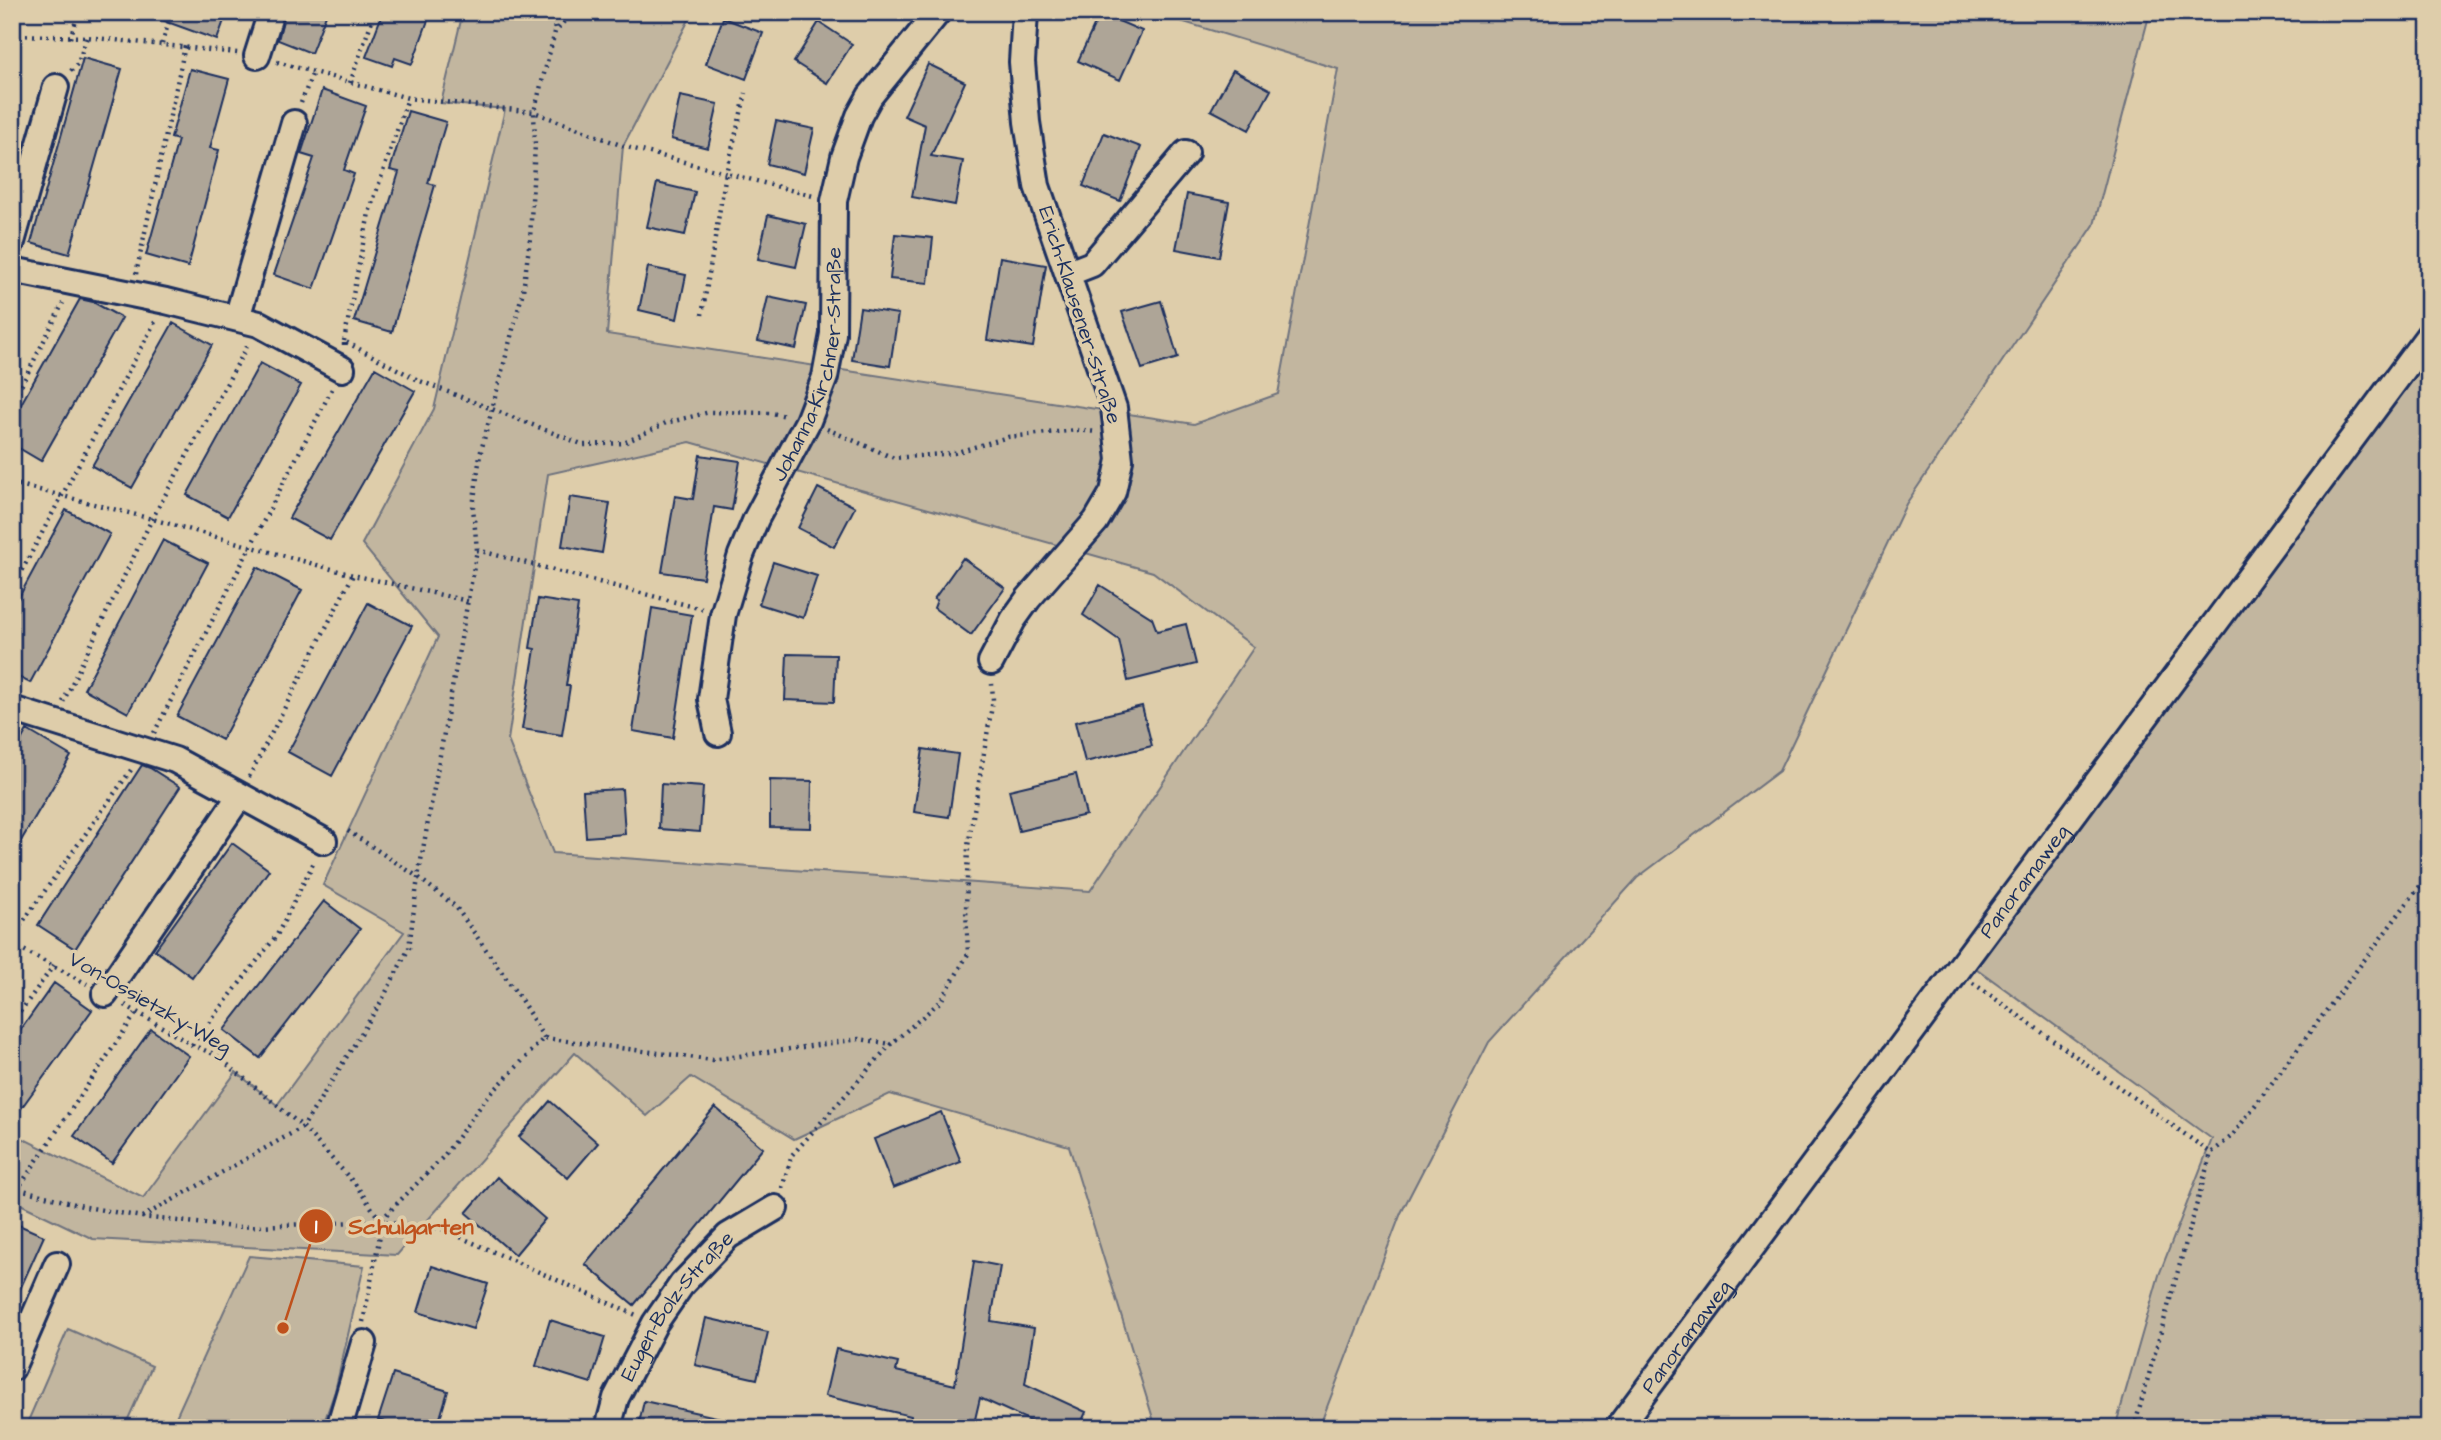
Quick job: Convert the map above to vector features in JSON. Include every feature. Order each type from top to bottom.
[{"type":"street","points":[[257,56],[271,12]]},
{"type":"street","name":"Johanna-Kirchner-Straße","points":[[718,733],[711,699],[723,615],[741,555],[756,519],[808,421],[825,377],[833,334],[834,201],[844,157],[859,116],[870,96],[939,12]]},
{"type":"street","name":"Erich-Klausener-Straße","points":[[991,662],[1013,620],[1028,599],[1096,521],[1113,492],[1120,460],[1114,408],[1037,186],[1023,74],[1024,12]]},
{"type":"street","points":[[12,242],[56,87]]},
{"type":"street","points":[[248,321],[293,123]]},
{"type":"street","points":[[1069,273],[1092,264],[1186,153]]},
{"type":"street","points":[[12,270],[166,301],[248,321],[342,369]]},
{"type":"street","name":"Panoramaweg","points":[[1618,1428],[2429,335]]},
{"type":"street","points":[[13,711],[145,749],[186,766],[324,841]]},
{"type":"street","points":[[105,994],[239,797]]},
{"type":"street","name":"Eugen-Bolz-Straße","points":[[608,1428],[616,1398],[655,1322],[682,1284],[727,1236],[775,1209]]},
{"type":"street","points":[[12,1368],[57,1264]]},
{"type":"street","points":[[339,1428],[364,1343]]},
{"type":"path","points":[[71,38],[79,12]]},
{"type":"path","points":[[162,44],[172,12]]},
{"type":"path","points":[[350,83],[375,12]]},
{"type":"path","points":[[142,1217],[303,1127],[382,1000],[409,948],[418,877],[477,550],[473,507],[480,456],[523,291],[531,226],[534,112],[555,32],[554,12]]},
{"type":"path","points":[[555,32],[572,12]]},
{"type":"path","points":[[56,87],[78,63],[87,37]]},
{"type":"path","points":[[131,295],[185,46]]},
{"type":"path","points":[[293,123],[313,72]]},
{"type":"path","points":[[702,315],[726,173],[746,93]]},
{"type":"path","points":[[12,937],[145,749],[342,369],[344,341],[369,213],[408,98]]},
{"type":"path","points":[[472,106],[534,112],[623,146],[834,201]]},
{"type":"path","points":[[12,404],[73,284]]},
{"type":"path","points":[[12,590],[166,301]]},
{"type":"path","points":[[54,721],[248,321]]},
{"type":"path","points":[[344,341],[420,381],[584,445],[624,443],[666,423],[710,412],[772,413],[808,421],[894,458],[954,453],[1008,438],[1077,430],[1119,434]]},
{"type":"path","points":[[12,483],[354,575],[468,601]]},
{"type":"path","points":[[477,550],[723,615]]},
{"type":"path","points":[[239,797],[354,575]]},
{"type":"path","points":[[775,1209],[792,1155],[891,1044],[941,1001],[968,954],[968,846],[993,700],[991,662]]},
{"type":"path","points":[[192,1045],[277,934],[324,841],[342,827],[418,877],[456,907],[520,998],[544,1038]]},
{"type":"path","points":[[2134,1428],[2211,1153],[2232,1136],[2429,874]]},
{"type":"path","name":"Von-Ossietzky-Weg","points":[[12,944],[54,965],[192,1045],[216,1055],[303,1127],[356,1185],[380,1221]]},
{"type":"path","points":[[12,1023],[54,965]]},
{"type":"path","points":[[1958,971],[2211,1153]]},
{"type":"path","points":[[137,1012],[14,1188],[142,1217],[234,1227],[380,1221],[442,1229],[655,1322]]},
{"type":"path","points":[[544,1038],[712,1060],[859,1039],[891,1044]]},
{"type":"path","points":[[364,1343],[363,1315],[380,1235],[380,1221],[443,1157],[485,1100],[544,1038]]},
{"type":"shaded area","points":[[463,12],[693,12],[623,146],[607,334],[1194,424],[1278,394],[1338,69],[1151,12],[2150,12],[2094,225],[1906,504],[1779,771],[1637,878],[1489,1042],[1401,1213],[1319,1428],[1156,1428],[1069,1146],[890,1094],[794,1139],[691,1077],[647,1116],[575,1053],[397,1255],[93,1239],[12,1200],[12,1133],[143,1198],[236,1072],[277,1105],[404,932],[323,885],[438,637],[362,544],[434,409],[505,109],[441,103]],"holes":[[[690,442],[1153,572],[1254,647],[1090,891],[553,853],[508,740],[548,474]]]},
{"type":"shaded area","points":[[2429,356],[2429,1428],[2115,1428],[2159,1275],[2212,1139],[1973,966]]},
{"type":"shaded area","points":[[249,1256],[364,1266],[335,1391],[322,1428],[171,1428]]},
{"type":"shaded area","points":[[68,1329],[152,1366],[124,1428],[25,1428]]},
{"type":"building","points":[[148,12],[227,12],[217,40],[148,15]]},
{"type":"building","points":[[285,12],[327,12],[311,53],[278,40]]},
{"type":"building","points":[[383,12],[431,12],[412,64],[395,58],[392,66],[366,57]]},
{"type":"building","points":[[1100,13],[1142,31],[1120,80],[1078,61]]},
{"type":"building","points":[[723,18],[763,33],[746,79],[706,64]]},
{"type":"building","points":[[819,22],[852,44],[827,83],[794,62]]},
{"type":"building","points":[[83,58],[122,69],[69,254],[31,243]]},
{"type":"building","points":[[928,64],[965,82],[931,156],[963,161],[955,205],[912,197],[925,125],[904,116]]},
{"type":"building","points":[[190,69],[229,79],[210,148],[219,150],[188,267],[146,255],[178,140],[171,138]]},
{"type":"building","points":[[1233,70],[1271,90],[1249,130],[1211,110]]},
{"type":"building","points":[[322,90],[366,106],[344,170],[354,174],[314,289],[274,275],[314,158],[301,154]]},
{"type":"building","points":[[680,96],[718,104],[708,148],[671,139]]},
{"type":"building","points":[[408,111],[446,122],[428,183],[435,185],[392,332],[354,321],[399,172],[390,170]]},
{"type":"building","points":[[776,121],[814,129],[804,173],[767,164]]},
{"type":"building","points":[[1104,133],[1141,147],[1120,201],[1083,186]]},
{"type":"building","points":[[657,183],[695,192],[685,235],[647,227]]},
{"type":"building","points":[[1187,194],[1229,202],[1219,257],[1176,249]]},
{"type":"building","points":[[768,215],[806,224],[796,267],[758,259]]},
{"type":"building","points":[[895,234],[933,238],[928,283],[890,279]]},
{"type":"building","points":[[1000,257],[1046,265],[1033,347],[987,340]]},
{"type":"building","points":[[648,267],[686,275],[677,319],[639,310]]},
{"type":"building","points":[[768,297],[806,305],[796,349],[758,341]]},
{"type":"building","points":[[80,299],[93,302],[122,318],[41,461],[12,444],[12,420]]},
{"type":"building","points":[[1161,301],[1178,358],[1142,369],[1122,312]]},
{"type":"building","points":[[860,308],[898,314],[890,366],[852,360]]},
{"type":"building","points":[[173,323],[212,345],[132,488],[92,466]]},
{"type":"building","points":[[260,363],[301,385],[228,517],[187,495]]},
{"type":"building","points":[[375,368],[415,391],[330,540],[289,518]]},
{"type":"building","points":[[700,455],[740,461],[732,510],[714,507],[703,578],[662,572],[675,496],[693,499]]},
{"type":"building","points":[[818,488],[855,507],[834,547],[798,528]]},
{"type":"building","points":[[570,497],[610,503],[602,553],[562,546]]},
{"type":"building","points":[[66,510],[110,534],[30,683],[12,674],[12,610]]},
{"type":"building","points":[[163,540],[208,563],[128,713],[84,689]]},
{"type":"building","points":[[963,558],[1005,588],[971,635],[934,608],[937,600],[934,599]]},
{"type":"building","points":[[773,562],[817,576],[803,618],[759,604]]},
{"type":"building","points":[[257,567],[302,590],[222,740],[177,716]]},
{"type":"building","points":[[1100,585],[1152,618],[1157,631],[1186,624],[1196,664],[1128,681],[1119,640],[1083,615]]},
{"type":"building","points":[[538,599],[578,605],[562,735],[522,729],[535,649],[530,648]]},
{"type":"building","points":[[368,603],[412,626],[332,776],[288,752]]},
{"type":"building","points":[[652,608],[692,615],[673,738],[633,731]]},
{"type":"building","points":[[787,654],[836,655],[834,702],[785,700]]},
{"type":"building","points":[[1142,706],[1152,746],[1085,762],[1075,722]]},
{"type":"building","points":[[27,730],[71,756],[12,856],[12,756]]},
{"type":"building","points":[[923,749],[958,754],[949,817],[914,812]]},
{"type":"building","points":[[142,765],[180,787],[75,949],[38,925]]},
{"type":"building","points":[[1076,774],[1086,815],[1019,831],[1009,790]]},
{"type":"building","points":[[770,780],[812,781],[811,828],[770,827]]},
{"type":"building","points":[[661,784],[703,787],[700,832],[659,829]]},
{"type":"building","points":[[622,789],[625,834],[586,837],[583,791]]},
{"type":"building","points":[[232,843],[269,870],[192,977],[155,950]]},
{"type":"building","points":[[324,901],[360,929],[260,1058],[224,1030]]},
{"type":"building","points":[[54,983],[92,1010],[12,1121],[12,1042]]},
{"type":"building","points":[[151,1029],[189,1056],[112,1163],[74,1136]]},
{"type":"building","points":[[550,1101],[598,1143],[568,1178],[519,1137]]},
{"type":"building","points":[[715,1107],[763,1148],[634,1305],[585,1264]]},
{"type":"building","points":[[941,1112],[961,1162],[893,1188],[874,1139]]},
{"type":"building","points":[[497,1177],[545,1219],[515,1255],[466,1213]]},
{"type":"building","points":[[12,1222],[44,1236],[12,1307]]},
{"type":"building","points":[[974,1261],[1000,1266],[991,1321],[1034,1328],[1025,1384],[1086,1412],[1079,1428],[1046,1428],[980,1398],[973,1428],[924,1428],[909,1424],[911,1416],[825,1396],[836,1349],[898,1363],[896,1371],[955,1385]]},
{"type":"building","points":[[432,1266],[488,1284],[473,1329],[418,1312]]},
{"type":"building","points":[[706,1318],[768,1332],[757,1379],[695,1365]]},
{"type":"building","points":[[550,1320],[605,1337],[591,1383],[536,1366]]},
{"type":"building","points":[[393,1374],[448,1391],[437,1428],[405,1428],[378,1420]]},
{"type":"building","points":[[644,1401],[730,1420],[729,1428],[638,1428]]},
{"type":"place","name":"Schulgarten","points":[[283,1328]]}]
